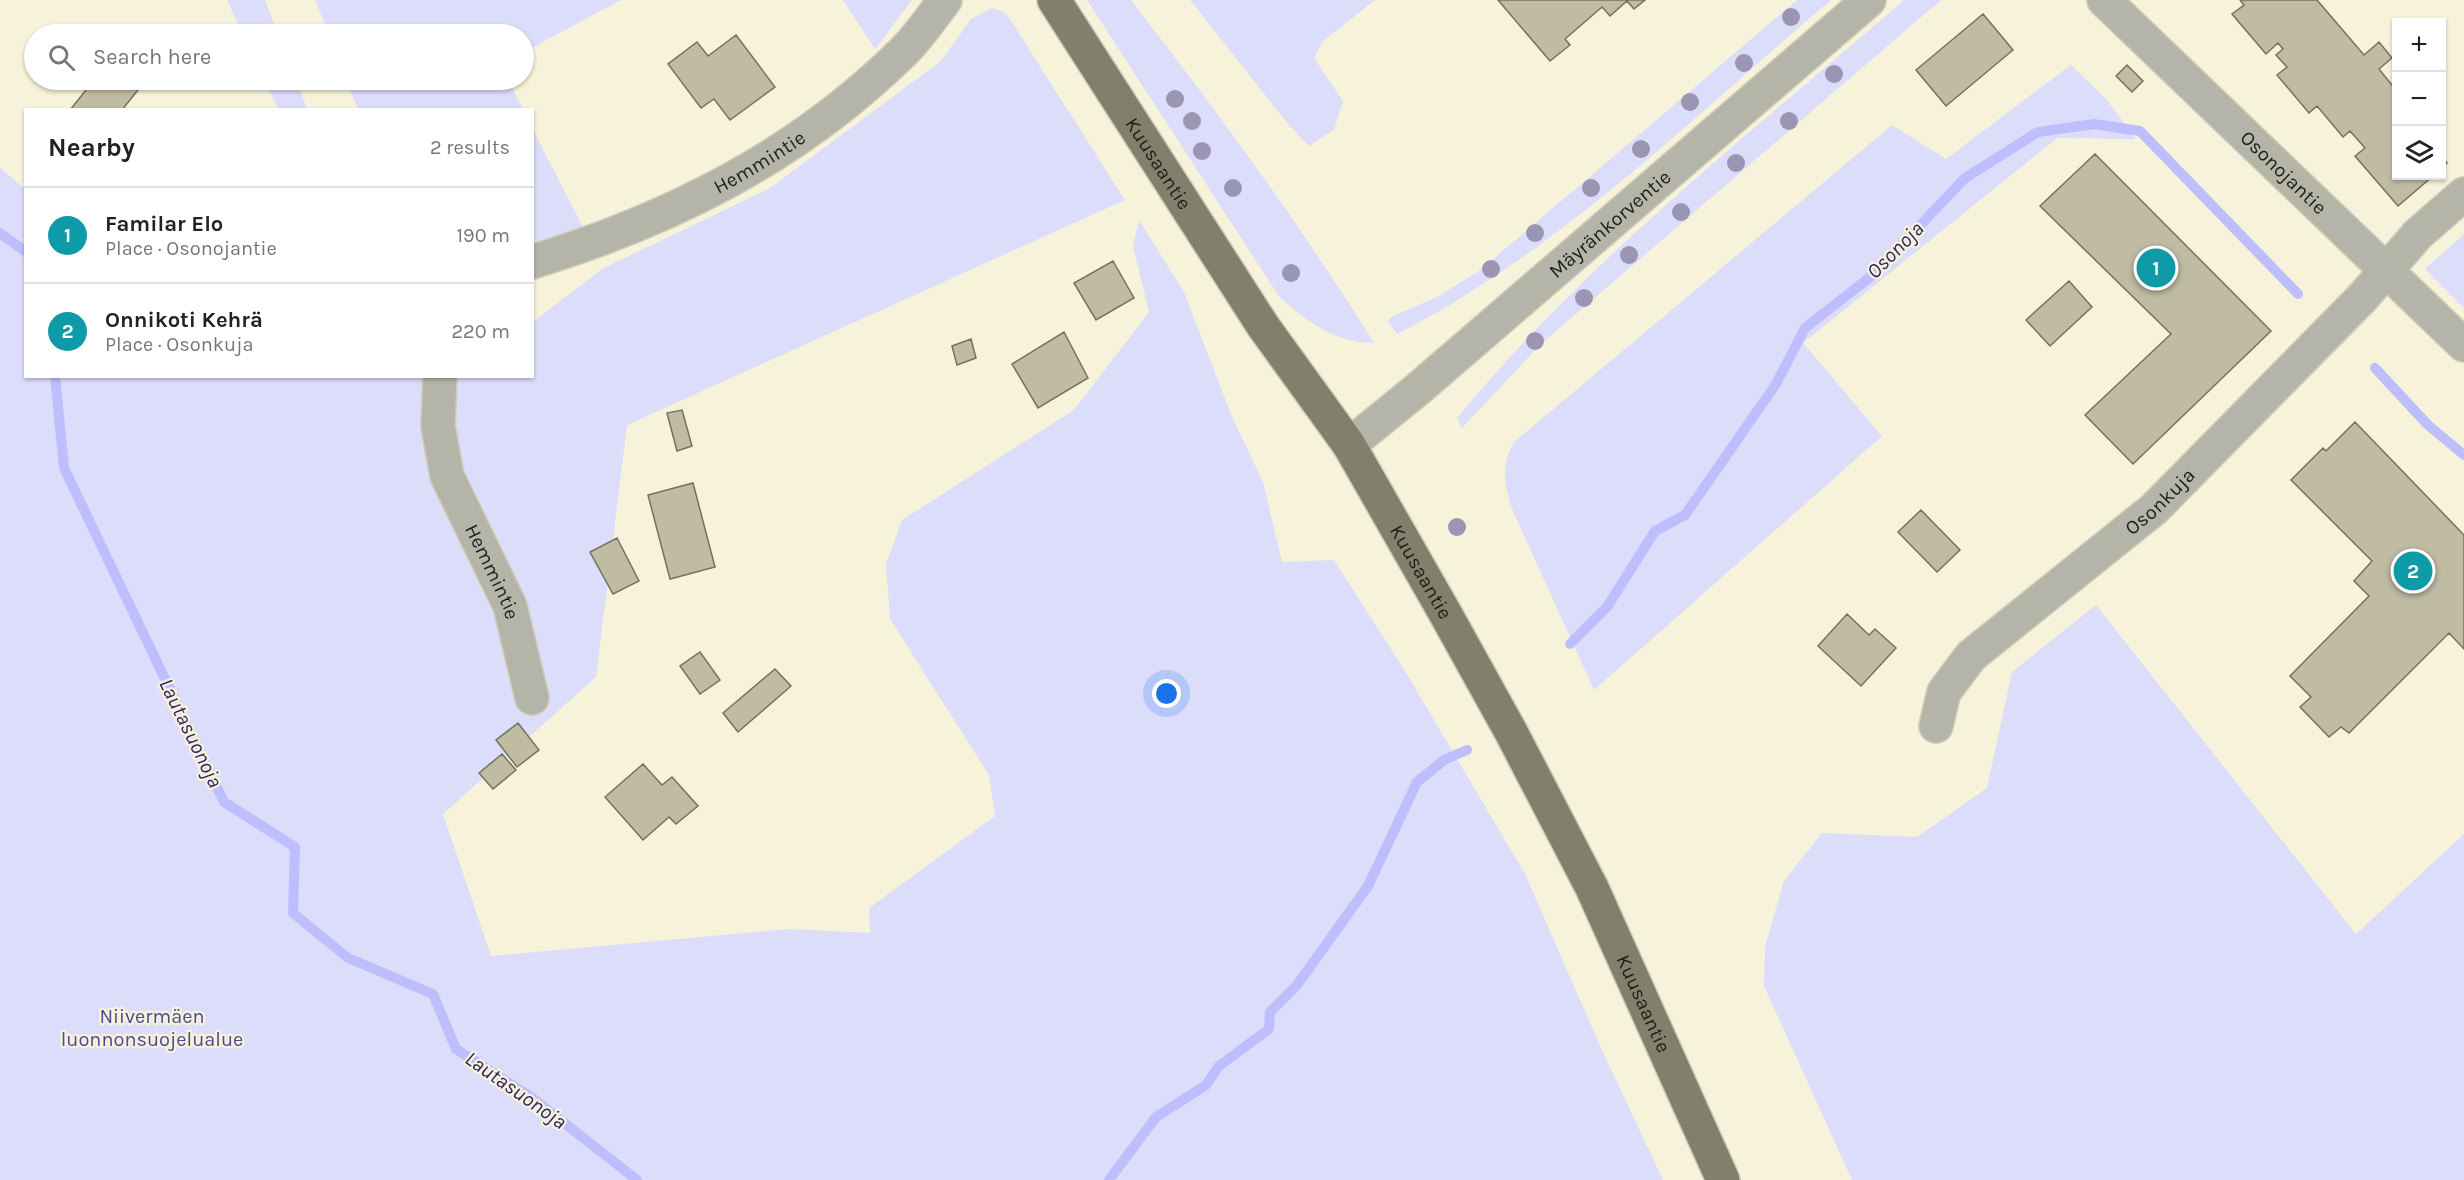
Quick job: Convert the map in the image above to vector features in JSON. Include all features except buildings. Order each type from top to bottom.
[{"type":"main road","name":"Kuusaantie","points":[[1054,0],[1263,326],[1349,445],[1511,732],[1587,878],[1723,1180]]},
{"type":"street","name":"Hemmintie","points":[[534,261],[590,245],[711,193],[814,130],[903,52],[945,0]]},
{"type":"street","name":"Mäyränkorventie","points":[[1349,445],[1436,374],[1869,0]]},
{"type":"street","name":"Osonojantie","points":[[2104,0],[2464,345]]},
{"type":"street","name":"Osonkuja","points":[[1936,726],[1944,692],[1971,656],[2154,508],[2386,272],[2418,234],[2464,194]]},
{"type":"street","name":"Hemmintie","points":[[440,378],[438,426],[447,476],[510,606],[532,698]]},
{"type":"green space","points":[[227,0],[265,0],[274,24],[238,24]]},
{"type":"green space","points":[[315,0],[621,0],[534,47],[534,24],[325,24]]},
{"type":"green space","points":[[843,0],[912,0],[875,49]]},
{"type":"green space","points":[[1087,0],[1131,0],[1257,168],[1374,343],[1346,339],[1322,329],[1278,295]]},
{"type":"green space","points":[[1190,0],[1375,0],[1322,42],[1314,58],[1343,101],[1334,130],[1309,146],[1288,124]]},
{"type":"green space","points":[[1797,0],[1831,0],[1676,135],[1569,223],[1456,301],[1397,334],[1388,321],[1391,317],[1437,297],[1479,271]]},
{"type":"green space","points":[[1904,0],[1941,0],[1540,345],[1462,428],[1457,418],[1507,360],[1560,305],[1729,149]]},
{"type":"green space","name":"Niivermäen luonnonsuojelualue","points":[[992,8],[1006,13],[1125,200],[627,425],[596,677],[443,814],[491,956],[790,929],[870,933],[869,908],[995,816],[989,775],[890,619],[886,564],[902,520],[1074,410],[1149,312],[1133,246],[1139,220],[1184,292],[1232,417],[1263,482],[1282,562],[1334,560],[1405,671],[1525,874],[1601,1048],[1663,1180],[0,1180],[0,168],[24,188],[24,378],[534,378],[534,321],[602,269],[770,188],[941,61],[971,19]]},
{"type":"green space","points":[[2071,65],[2107,100],[2136,139],[2057,138],[1803,343],[1882,436],[1594,690],[1512,509],[1507,491],[1505,468],[1513,443],[1892,125],[1946,159]]},
{"type":"green space","points":[[269,90],[300,90],[307,108],[278,108]]},
{"type":"green space","points":[[350,90],[513,90],[522,108],[358,108]]},
{"type":"green space","points":[[534,132],[583,227],[534,248]]},
{"type":"green space","points":[[2464,234],[2464,308],[2425,269]]},
{"type":"green space","points":[[2096,605],[2356,934],[2464,834],[2464,1180],[1852,1180],[1764,986],[1765,946],[1784,881],[1822,833],[1917,837],[1987,788],[2012,672]]},
{"type":"waterway","name":"Osonoja","points":[[1570,644],[1607,607],[1655,531],[1685,515],[1776,384],[1805,328],[1874,274],[1965,178],[2038,132],[2094,124],[2140,131],[2298,294]]},
{"type":"waterway","name":"Lautasuonoja","points":[[0,233],[24,251]]},
{"type":"waterway","name":"Osonoja","points":[[2375,368],[2428,425],[2464,455]]},
{"type":"waterway","name":"Lautasuonoja","points":[[55,378],[64,468],[224,802],[295,847],[293,913],[348,958],[433,994],[456,1049],[531,1097],[637,1180]]},
{"type":"waterway","points":[[1109,1180],[1156,1117],[1206,1085],[1219,1066],[1269,1029],[1270,1012],[1297,985],[1368,886],[1417,782],[1444,760],[1467,750]]},
{"type":"place","name":"Familar Elo","points":[[2156,268]]},
{"type":"place","name":"Onnikoti Kehrä","points":[[2413,571]]}]
